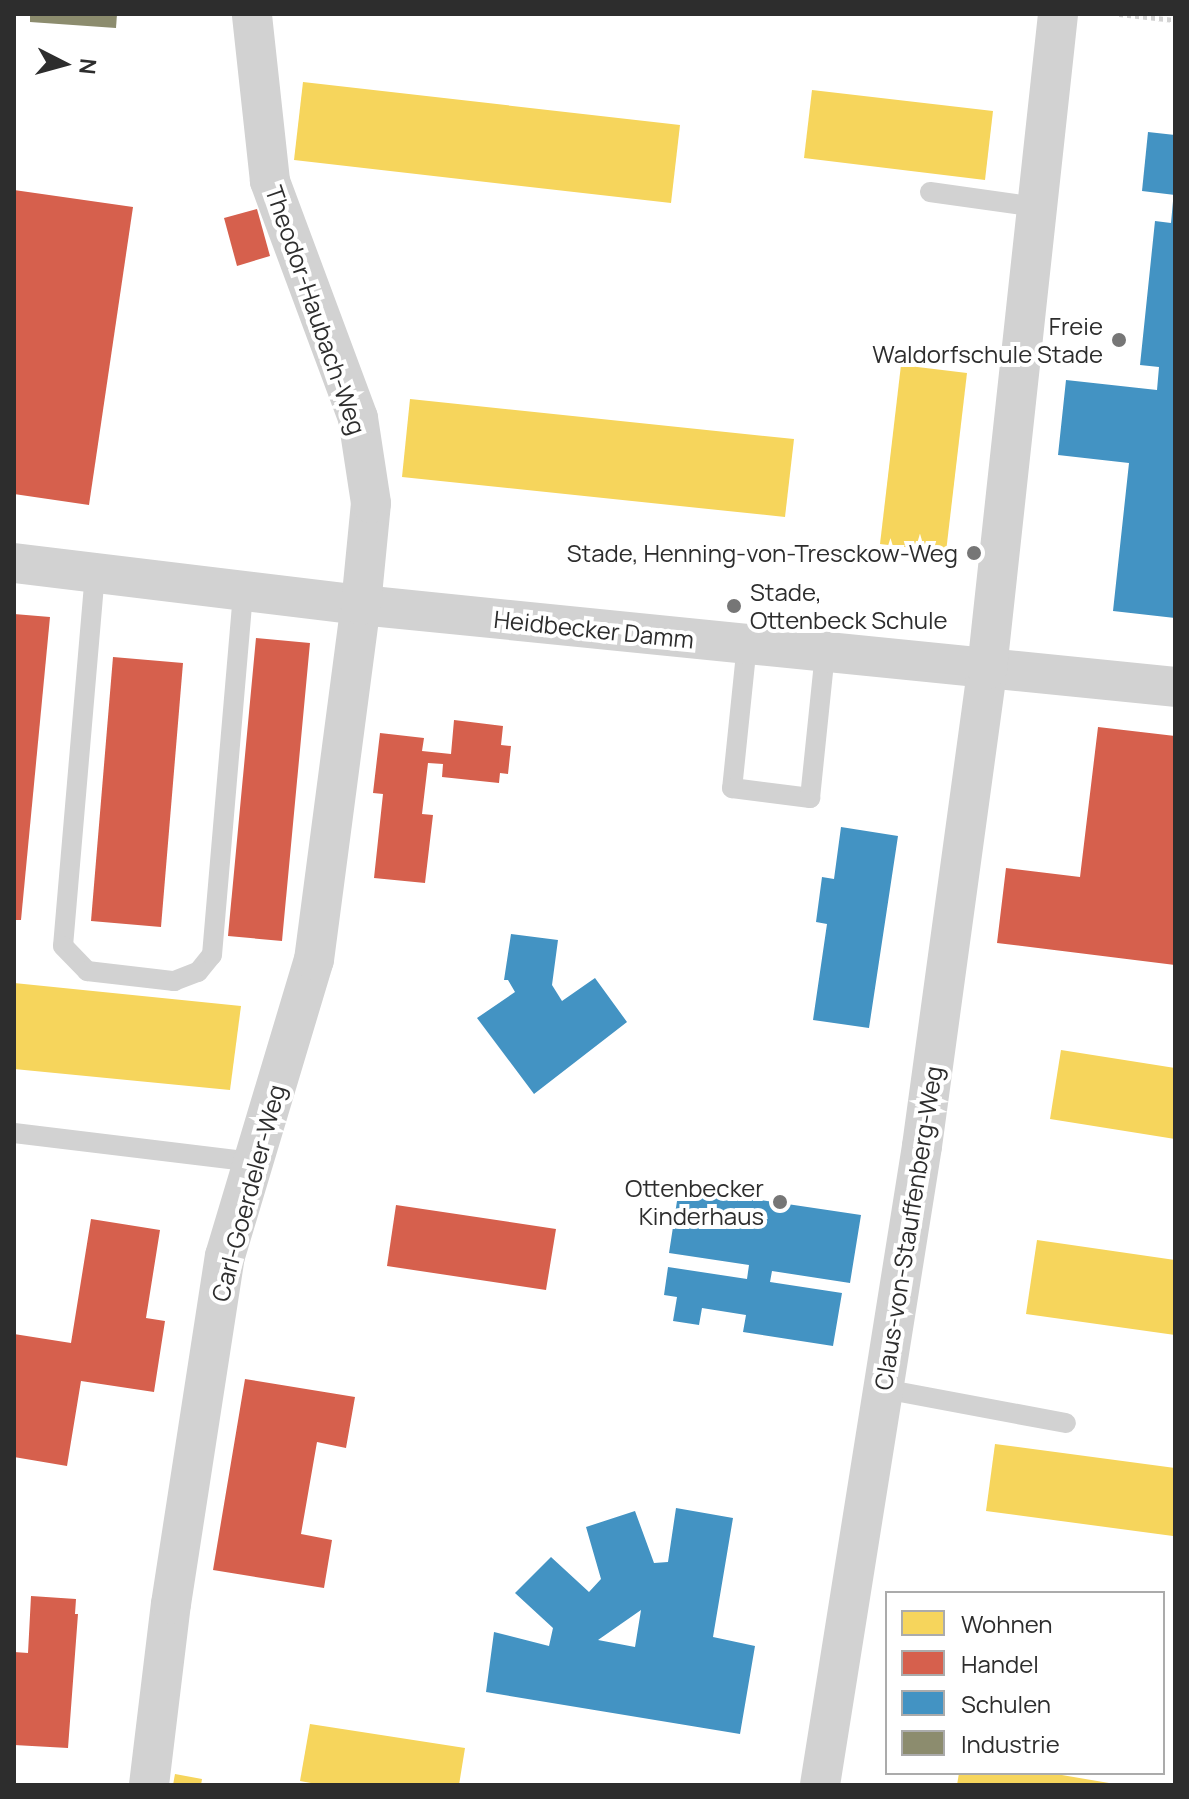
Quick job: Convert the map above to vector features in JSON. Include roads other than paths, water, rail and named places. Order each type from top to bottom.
[{"type":"street","name":"Theodor-Haubach-Weg","points":[[252,14],[270,181],[358,418],[371,503],[361,605]]},
{"type":"street","name":"Claus-von-Stauffenberg-Weg","points":[[820,1785],[922,1146],[987,669],[1058,14]]},
{"type":"street","name":"Heidbecker Damm","points":[[14,563],[361,605],[1175,687]]},
{"type":"street","name":"Carl-Goerdeler-Weg","points":[[149,1785],[201,1398],[225,1256],[314,960],[361,605]]},
{"type":"lane","points":[[930,192],[1037,207]]},
{"type":"lane","points":[[95,573],[63,946],[87,971],[174,981],[198,972],[212,955],[243,591]]},
{"type":"lane","points":[[747,644],[732,788],[810,798],[825,652]]},
{"type":"lane","points":[[14,1133],[254,1162]]},
{"type":"lane","points":[[884,1389],[1066,1423]]},
{"type":"place","name":"Freie Waldorfschule Stade","points":[[1119,340]]},
{"type":"place","name":"Stade, Henning-von-Tresckow-Weg","points":[[974,553]]},
{"type":"place","name":"Stade, Ottenbeck Schule","points":[[734,606]]},
{"type":"place","name":"Ottenbecker Kinderhaus","points":[[780,1202]]}]
